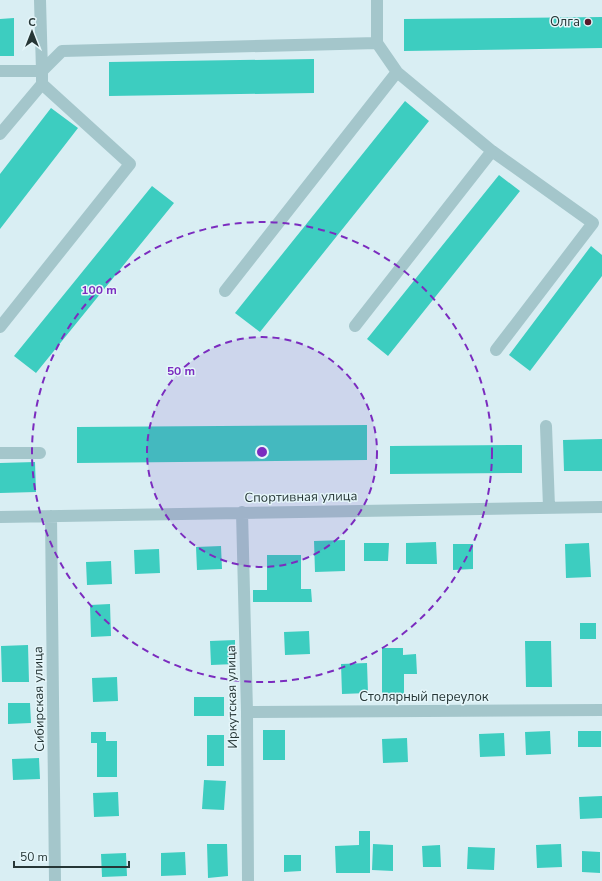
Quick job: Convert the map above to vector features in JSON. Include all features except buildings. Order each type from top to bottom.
[{"type":"street","points":[[0,134],[42,84],[40,0]]},
{"type":"street","points":[[377,0],[377,43],[397,72],[492,151],[593,223],[496,350]]},
{"type":"street","points":[[0,71],[42,71],[62,51],[377,43]]},
{"type":"street","points":[[225,291],[397,72]]},
{"type":"street","points":[[0,327],[130,164],[42,84]]},
{"type":"street","points":[[355,326],[492,151]]},
{"type":"street","points":[[546,426],[549,508]]},
{"type":"street","points":[[0,453],[40,453]]},
{"type":"street","name":"Спортивная улица","points":[[0,517],[602,507]]},
{"type":"street","name":"Иркутская улица","points":[[242,512],[247,712],[248,881]]},
{"type":"street","name":"Сибирская улица","points":[[51,516],[55,881]]},
{"type":"street","name":"Столярный переулок","points":[[247,712],[602,710]]},
{"type":"place","name":"Олга","points":[[588,22]]}]
